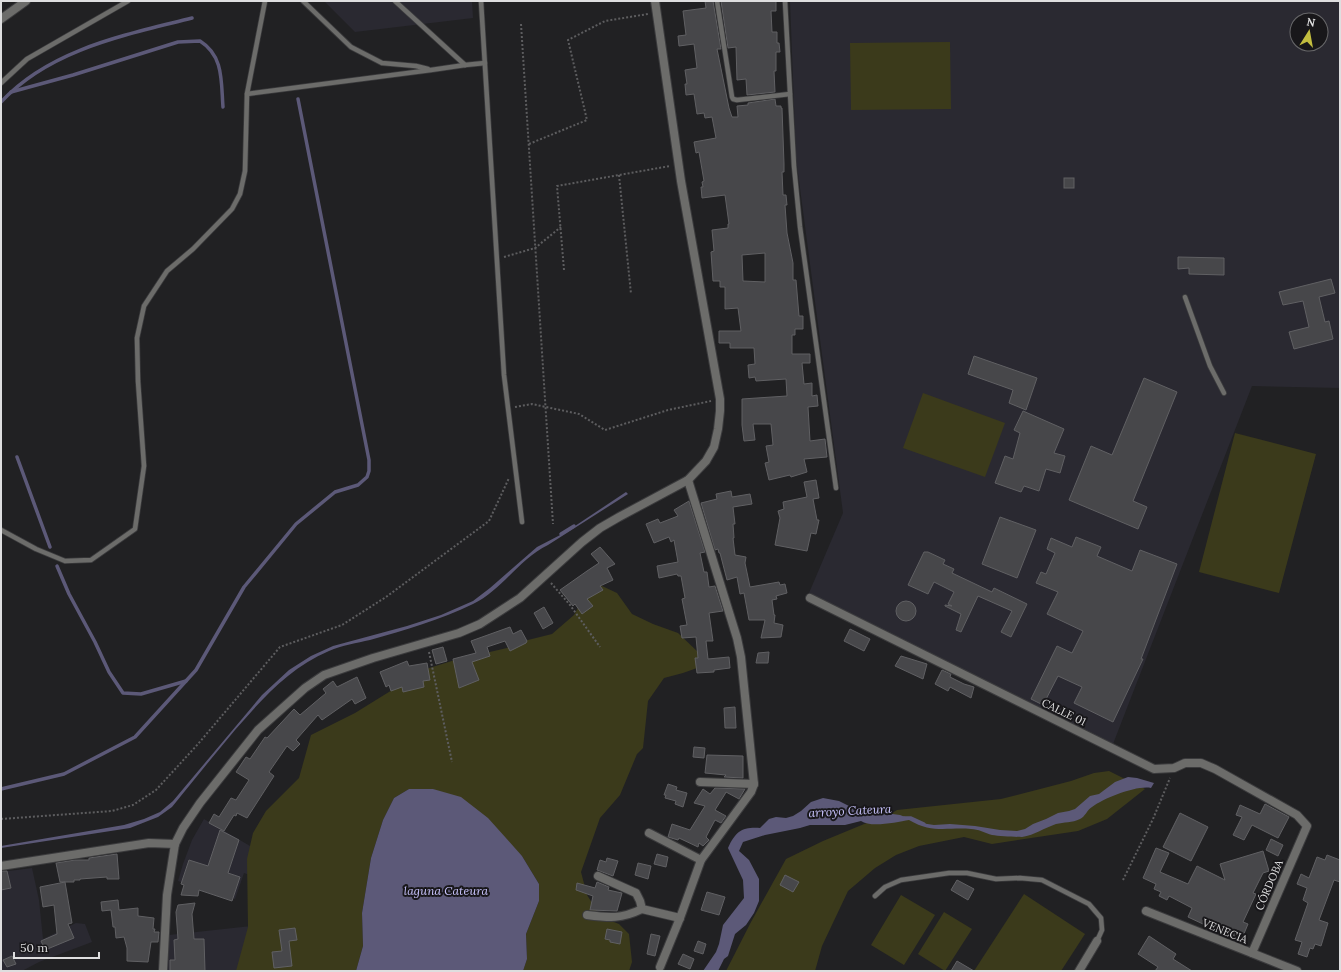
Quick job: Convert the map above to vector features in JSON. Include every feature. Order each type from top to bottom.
[{"type":"street","points":[[1,19],[26,1]]},
{"type":"street","points":[[163,971],[167,894],[175,844],[183,828],[200,803],[258,730],[305,688],[324,675],[373,658],[459,633],[480,624],[520,598],[582,542],[600,528],[688,480],[706,461],[714,447],[720,417],[720,399],[679,165],[655,1]]},
{"type":"street","points":[[660,967],[701,860],[751,792],[754,784],[741,657],[737,638],[688,480]]},
{"type":"street","name":"CALLE 01","points":[[810,598],[1154,769],[1174,768],[1185,763],[1201,763],[1215,769],[1297,815],[1307,826]]},
{"type":"street","points":[[700,782],[754,784]]},
{"type":"street","name":"CÓRDOBA","points":[[1252,953],[1307,826]]},
{"type":"street","points":[[649,833],[701,860]]},
{"type":"street","points":[[1,866],[149,843],[175,844]]},
{"type":"street","points":[[598,876],[636,892],[642,909]]},
{"type":"street","points":[[587,915],[618,917],[628,916],[642,909],[680,918]]},
{"type":"street","name":"VENECIA","points":[[1146,911],[1296,971]]},
{"type":"street","points":[[1079,971],[1097,941]]},
{"type":"lane","points":[[1,83],[26,59],[128,1]]},
{"type":"lane","points":[[1,530],[36,549],[65,562],[91,560],[135,529],[144,466],[138,381],[137,338],[144,306],[167,271],[193,249],[232,208],[240,194],[245,171],[247,94],[265,1]]},
{"type":"lane","points":[[303,1],[351,47],[382,63],[416,66],[431,70]]},
{"type":"lane","points":[[395,1],[464,65]]},
{"type":"lane","points":[[481,1],[504,375],[522,522]]},
{"type":"lane","points":[[717,1],[728,74],[732,96],[734,99],[737,100],[790,94]]},
{"type":"lane","points":[[785,1],[794,166],[800,227],[836,488]]},
{"type":"lane","points":[[247,94],[485,63]]},
{"type":"lane","points":[[1185,297],[1210,366],[1224,393]]},
{"type":"lane","points":[[875,896],[885,887],[901,880],[950,873],[967,873],[996,880],[1020,878],[1042,880],[1089,904],[1101,918],[1102,930],[1097,941]]},
{"type":"path","points":[[529,144],[587,120],[568,40],[605,20],[657,13]]},
{"type":"path","points":[[522,24],[553,524]]},
{"type":"path","points":[[564,270],[557,186],[679,165]]},
{"type":"path","points":[[619,175],[631,294]]},
{"type":"path","points":[[497,259],[535,248],[561,227]]},
{"type":"path","points":[[508,408],[532,404],[579,414],[605,430],[668,410],[720,399]]},
{"type":"path","points":[[1,819],[112,811],[133,805],[156,790],[198,744],[280,647],[342,625],[386,597],[489,521],[515,464]]},
{"type":"path","points":[[545,576],[570,605],[600,647]]},
{"type":"path","points":[[427,643],[452,762]]},
{"type":"path","points":[[1123,880],[1153,820],[1174,768]]},
{"type":"shaded area","points":[[324,1],[472,1],[473,18],[355,32]]},
{"type":"shaded area","points":[[790,1],[1340,1],[1340,388],[1252,386],[1113,744],[809,593],[843,513],[796,158]]},
{"type":"shaded area","points":[[950,42],[951,109],[851,110],[850,43]]},
{"type":"shaded area","points":[[923,393],[1005,423],[985,477],[903,448]]},
{"type":"shaded area","points":[[1235,433],[1316,454],[1279,593],[1199,572]]},
{"type":"shaded area","points":[[602,586],[617,593],[632,614],[653,624],[678,633],[698,652],[697,668],[664,678],[648,701],[643,748],[637,754],[620,795],[600,818],[581,872],[587,895],[601,917],[619,924],[629,934],[632,962],[629,971],[523,971],[527,959],[526,934],[539,901],[539,884],[522,856],[433,789],[409,789],[394,798],[383,820],[371,858],[362,913],[363,946],[356,971],[236,971],[248,927],[247,859],[253,833],[266,811],[299,778],[311,735],[355,713],[426,669],[455,660],[507,648],[528,640],[552,634],[574,615],[588,590]]},
{"type":"shaded area","points":[[1109,771],[1145,789],[1107,819],[1078,831],[992,844],[964,837],[919,846],[896,855],[875,868],[848,891],[822,946],[815,971],[726,971],[786,859],[823,841],[869,822],[884,818],[897,810],[1001,799],[1071,781],[1094,773]]},
{"type":"shaded area","points":[[204,819],[272,859],[261,879],[244,873],[235,899],[178,881],[192,840]]},
{"type":"shaded area","points":[[32,868],[39,900],[43,939],[76,923],[85,924],[92,942],[39,962],[22,971],[1,971],[1,872]]},
{"type":"shaded area","points":[[1024,894],[1085,934],[1061,971],[974,971]]},
{"type":"shaded area","points":[[901,895],[935,915],[904,965],[871,945]]},
{"type":"shaded area","points":[[944,912],[972,929],[945,971],[918,954]]},
{"type":"shaded area","points":[[288,922],[323,971],[168,971],[169,935]]},
{"type":"water","points":[[626,492],[628,494],[528,558],[493,591],[473,604],[422,624],[334,649],[301,666],[266,695],[227,739],[172,807],[158,817],[130,828],[1,848],[1,846],[124,825],[160,812],[173,801],[262,695],[289,670],[311,656],[333,646],[407,626],[441,615],[473,601],[537,547],[566,532]]},
{"type":"water","points":[[1128,777],[1154,783],[1151,788],[1129,790],[1097,803],[1090,808],[1082,818],[1071,822],[1056,824],[1031,835],[1022,837],[992,835],[974,829],[940,829],[925,827],[909,820],[877,824],[865,823],[861,821],[845,825],[810,825],[765,835],[743,842],[739,851],[749,860],[759,879],[759,901],[754,913],[746,925],[735,934],[728,956],[724,959],[718,971],[703,971],[716,952],[723,925],[744,898],[743,880],[728,848],[737,834],[744,829],[760,828],[769,819],[776,817],[786,818],[793,816],[811,802],[823,798],[839,801],[855,809],[900,815],[921,823],[934,825],[950,824],[975,826],[1017,831],[1025,829],[1058,813],[1075,809],[1090,796],[1099,794],[1115,782]]},
{"type":"water","name":"laguna Cateura","points":[[409,789],[433,789],[461,797],[488,818],[522,856],[539,884],[539,901],[526,934],[527,959],[523,971],[356,971],[363,946],[362,913],[371,858],[383,820],[394,798]]},
{"type":"building","points":[[705,1],[713,1],[721,49],[717,49],[732,117],[738,117],[737,106],[748,105],[748,103],[775,99],[776,106],[781,106],[782,108],[784,164],[784,172],[782,172],[783,195],[786,195],[787,205],[785,205],[787,233],[793,263],[793,280],[796,280],[799,316],[803,316],[803,329],[795,329],[795,335],[792,335],[792,354],[810,354],[810,363],[802,363],[804,384],[812,383],[812,396],[817,395],[818,406],[808,407],[810,441],[825,439],[827,457],[804,459],[807,472],[791,477],[790,475],[769,480],[765,463],[769,462],[766,446],[773,445],[771,424],[753,424],[755,440],[744,441],[742,425],[742,399],[787,396],[786,379],[756,381],[755,377],[749,378],[748,365],[755,364],[754,348],[730,348],[730,343],[719,343],[719,331],[741,331],[738,308],[725,309],[725,287],[720,287],[720,281],[713,281],[711,252],[714,251],[712,230],[728,228],[729,224],[725,195],[702,198],[701,187],[703,187],[702,182],[704,181],[699,152],[696,153],[694,142],[716,138],[712,117],[705,118],[704,113],[697,114],[694,94],[686,95],[685,84],[687,84],[685,70],[697,68],[694,44],[679,46],[678,36],[686,35],[683,11],[706,8]],"holes":[[[765,253],[765,282],[743,281],[742,255]]]},
{"type":"building","points":[[721,1],[776,1],[776,11],[771,11],[772,32],[777,32],[777,43],[779,43],[780,52],[776,52],[776,71],[774,71],[775,92],[747,95],[746,79],[737,80],[736,47],[728,48]]},
{"type":"building","points":[[1064,178],[1074,178],[1074,188],[1064,188]]},
{"type":"building","points":[[1178,257],[1224,258],[1224,275],[1189,274],[1189,268],[1178,269]]},
{"type":"building","points":[[1331,279],[1335,293],[1319,297],[1325,322],[1329,321],[1333,339],[1294,349],[1289,332],[1309,327],[1303,301],[1283,305],[1279,292]]},
{"type":"building","points":[[974,356],[1037,378],[1026,410],[1009,403],[1013,390],[968,374]]},
{"type":"building","points":[[1144,378],[1177,392],[1133,501],[1147,507],[1138,529],[1069,500],[1091,446],[1112,455]]},
{"type":"building","points":[[1023,411],[1064,429],[1054,453],[1065,456],[1060,473],[1046,469],[1039,491],[1024,486],[1021,492],[995,483],[1005,456],[1013,459],[1020,433],[1014,430]]},
{"type":"building","points":[[816,480],[819,498],[813,499],[817,520],[819,520],[816,534],[811,533],[807,551],[775,545],[780,518],[778,511],[784,509],[783,502],[807,497],[804,482]]},
{"type":"building","points":[[731,491],[732,497],[750,494],[752,504],[733,507],[735,524],[733,524],[733,538],[735,555],[746,557],[745,563],[750,587],[779,582],[780,585],[785,584],[787,593],[776,596],[777,599],[772,600],[775,615],[774,623],[783,625],[781,637],[761,638],[765,620],[749,620],[744,593],[740,594],[737,577],[727,580],[720,553],[718,549],[715,550],[701,503],[717,499],[716,494]]},
{"type":"building","points":[[689,501],[705,552],[700,553],[704,572],[707,572],[709,587],[715,586],[723,611],[709,613],[713,641],[706,641],[708,659],[729,657],[730,668],[714,670],[714,672],[697,673],[695,658],[698,658],[696,637],[682,638],[680,626],[687,625],[682,599],[685,598],[681,576],[678,576],[677,574],[659,578],[657,566],[678,562],[674,540],[671,542],[669,537],[654,543],[646,524],[658,519],[660,523],[678,516],[674,510]]},
{"type":"building","points":[[1000,517],[1036,530],[1017,578],[982,564]]},
{"type":"building","points":[[1076,537],[1101,547],[1097,556],[1132,571],[1140,550],[1177,564],[1141,659],[1143,659],[1113,722],[1074,703],[1082,687],[1058,676],[1043,705],[1031,699],[1057,646],[1072,653],[1083,631],[1047,614],[1058,592],[1036,583],[1041,572],[1046,574],[1055,553],[1047,549],[1051,538],[1072,547]]},
{"type":"building","points":[[600,547],[615,564],[607,568],[613,580],[600,586],[603,590],[587,599],[593,606],[582,614],[575,604],[573,606],[560,590],[599,563],[591,554]]},
{"type":"building","points":[[924,552],[928,552],[945,560],[943,564],[954,569],[952,573],[992,592],[994,588],[1027,604],[1011,637],[1001,632],[1012,611],[978,596],[961,632],[956,630],[961,614],[945,606],[952,606],[948,604],[954,592],[934,582],[928,594],[908,585]]},
{"type":"building","points":[[906,601],[913,604],[916,611],[913,618],[906,621],[899,618],[896,611],[899,604]]},
{"type":"building","points":[[544,607],[553,623],[543,629],[534,613]]},
{"type":"building","points":[[510,627],[513,634],[521,630],[527,641],[526,643],[510,651],[505,641],[487,647],[490,656],[472,662],[479,680],[459,688],[453,659],[476,653],[471,641]]},
{"type":"building","points":[[850,629],[870,639],[864,651],[844,641]]},
{"type":"building","points":[[443,647],[447,661],[436,664],[432,650]]},
{"type":"building","points":[[769,652],[768,663],[756,663],[758,653]]},
{"type":"building","points":[[901,656],[927,664],[923,679],[895,666]]},
{"type":"building","points":[[407,661],[409,666],[427,663],[430,680],[423,681],[424,687],[403,692],[402,687],[391,691],[389,685],[386,687],[380,672]]},
{"type":"building","points":[[942,670],[951,674],[950,677],[974,687],[971,698],[950,687],[948,691],[935,684]]},
{"type":"building","points":[[357,677],[366,698],[355,704],[352,699],[322,720],[318,715],[296,740],[300,744],[293,751],[287,746],[269,772],[274,776],[247,818],[237,813],[236,816],[234,815],[224,831],[209,823],[214,814],[219,817],[231,798],[236,800],[249,780],[236,772],[246,757],[250,759],[265,737],[267,738],[294,709],[300,715],[326,693],[323,689],[333,681],[337,687]]},
{"type":"building","points":[[735,707],[736,728],[725,728],[724,708]]},
{"type":"building","points":[[694,747],[705,748],[704,758],[693,757]]},
{"type":"building","points":[[707,755],[743,756],[743,778],[724,777],[726,775],[705,773]]},
{"type":"building","points":[[668,784],[677,787],[676,790],[687,793],[683,807],[675,804],[676,801],[665,798],[666,795],[664,795]]},
{"type":"building","points":[[715,788],[745,789],[739,799],[726,792],[715,810],[726,816],[721,823],[715,820],[706,837],[709,840],[703,846],[699,843],[698,847],[679,838],[678,840],[668,837],[672,824],[690,830],[705,806],[694,803],[703,789],[710,794]]},
{"type":"building","points":[[1265,804],[1289,817],[1278,838],[1252,825],[1244,840],[1233,835],[1242,817],[1236,815],[1240,805],[1260,814]]},
{"type":"building","points":[[1180,813],[1208,827],[1191,861],[1163,847]]},
{"type":"building","points":[[220,830],[239,840],[228,873],[240,877],[232,901],[199,890],[198,896],[181,895],[184,885],[181,884],[189,860],[208,866]]},
{"type":"building","points":[[1271,839],[1283,845],[1278,856],[1266,850]]},
{"type":"building","points":[[1156,848],[1169,853],[1160,872],[1188,884],[1197,866],[1225,880],[1220,864],[1263,851],[1269,871],[1263,873],[1253,893],[1256,894],[1243,922],[1248,924],[1243,936],[1239,938],[1188,917],[1192,908],[1169,896],[1167,900],[1159,896],[1161,892],[1154,889],[1156,884],[1143,878]]},
{"type":"building","points":[[117,854],[119,879],[107,879],[107,877],[80,879],[74,880],[74,882],[60,882],[56,863],[75,860],[89,860],[89,858]]},
{"type":"building","points":[[657,854],[668,857],[666,867],[654,864]]},
{"type":"building","points":[[1327,855],[1340,860],[1340,882],[1334,880],[1319,920],[1328,923],[1321,946],[1315,944],[1313,949],[1310,948],[1307,957],[1298,954],[1302,942],[1295,940],[1308,903],[1303,900],[1307,888],[1297,884],[1301,874],[1309,878],[1317,857],[1325,860]]},
{"type":"building","points":[[607,858],[618,861],[613,876],[597,870],[600,860],[606,862]]},
{"type":"building","points":[[638,863],[651,866],[648,879],[635,875]]},
{"type":"building","points":[[1,871],[7,871],[11,888],[1,890]]},
{"type":"building","points":[[785,875],[799,882],[793,892],[780,885]]},
{"type":"building","points":[[957,880],[974,889],[968,900],[951,890]]},
{"type":"building","points":[[65,882],[72,923],[68,924],[74,938],[45,950],[41,941],[57,934],[54,905],[43,907],[40,887]]},
{"type":"building","points":[[597,882],[609,887],[608,890],[622,893],[617,911],[590,910],[593,896],[576,890],[577,883],[595,888]]},
{"type":"building","points":[[707,892],[725,897],[719,915],[701,910]]},
{"type":"building","points":[[118,900],[119,910],[138,908],[138,916],[154,918],[153,929],[155,929],[154,932],[159,932],[158,942],[151,942],[148,962],[127,961],[127,948],[124,937],[116,938],[111,910],[102,911],[101,902]]},
{"type":"building","points":[[195,903],[192,914],[194,939],[204,939],[205,971],[170,971],[170,960],[175,960],[174,940],[178,939],[176,912],[178,905]]},
{"type":"building","points":[[295,928],[297,940],[289,941],[292,966],[274,968],[272,952],[282,951],[279,930]]},
{"type":"building","points":[[607,929],[622,932],[620,944],[610,942],[610,940],[605,939]]},
{"type":"building","points":[[651,934],[660,936],[655,956],[647,954]]},
{"type":"building","points":[[1149,936],[1176,954],[1173,959],[1192,971],[1155,971],[1158,967],[1138,954]]},
{"type":"building","points":[[698,941],[706,944],[703,954],[694,951]]},
{"type":"building","points":[[683,954],[694,959],[690,969],[678,964]]},
{"type":"building","points":[[12,956],[16,964],[7,967],[3,960]]},
{"type":"building","points":[[957,961],[974,971],[951,971]]},
{"type":"waterway","points":[[1,102],[21,84],[42,69],[90,46],[192,18]]},
{"type":"waterway","points":[[11,92],[73,75],[178,42],[200,41],[208,47],[213,54],[220,70],[223,107]]},
{"type":"waterway","points":[[1,789],[64,774],[135,737],[196,670],[244,587],[296,524],[335,492],[358,485],[367,477],[369,471],[369,460],[298,99]]},
{"type":"waterway","points":[[17,457],[50,547]]},
{"type":"waterway","points":[[561,534],[574,526]]},
{"type":"waterway","points":[[57,566],[69,594],[95,642],[109,672],[123,693],[141,694],[186,681]]},
{"type":"waterway","name":"arroyo Cateura","points":[[904,818],[911,818],[924,824]]}]
